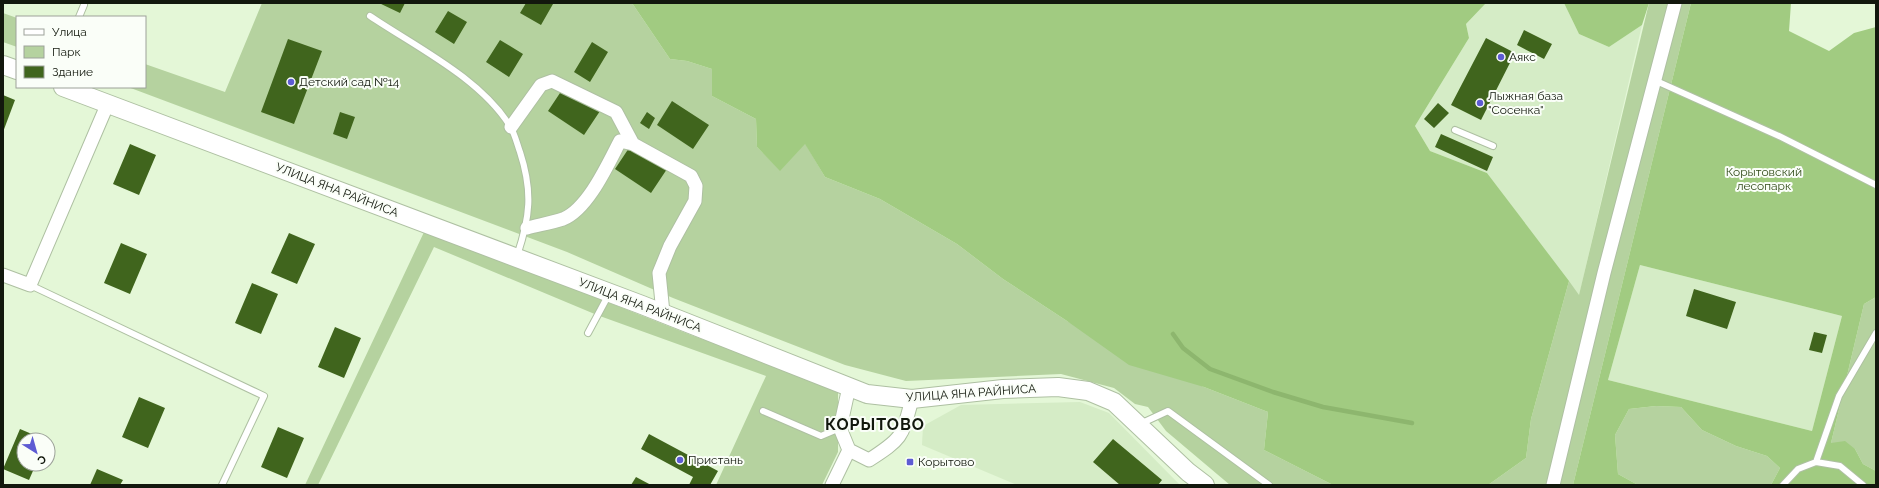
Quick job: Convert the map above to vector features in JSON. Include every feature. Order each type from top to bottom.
[{"type":"street","points":[[1553,485],[1604,273],[1675,3]]},
{"type":"street","points":[[3,65],[16,70]]},
{"type":"street","points":[[511,127],[541,85],[552,81],[616,112],[633,144]]},
{"type":"street","name":"УЛИЦА ЯНА РАЙНИСА","points":[[66,88],[663,313],[867,394],[912,399],[1003,389],[1058,387],[1088,391],[1114,402],[1205,485]]},
{"type":"street","points":[[3,275],[30,285],[108,103]]},
{"type":"street","points":[[527,228],[563,219],[577,210],[599,181],[620,141],[633,144],[691,176],[696,186],[695,201],[670,246],[659,273],[663,313]]},
{"type":"street","points":[[849,387],[840,428],[849,450],[869,460],[894,444],[904,430],[912,399]]},
{"type":"street","points":[[832,485],[849,450]]},
{"type":"lane","points":[[79,16],[84,5]]},
{"type":"lane","points":[[370,16],[456,72],[491,101],[511,127],[526,171],[529,190],[527,228],[517,258]]},
{"type":"lane","points":[[1654,80],[1779,136],[1876,185]]},
{"type":"lane","points":[[1455,130],[1493,146]]},
{"type":"lane","points":[[30,285],[264,396],[222,485]]},
{"type":"lane","points":[[588,333],[610,293]]},
{"type":"lane","points":[[1816,462],[1839,396],[1876,333]]},
{"type":"lane","points":[[763,411],[821,436],[840,428]]},
{"type":"lane","points":[[1138,425],[1168,411],[1269,485]]},
{"type":"lane","points":[[1782,485],[1798,469],[1816,462],[1840,466],[1863,485]]},
{"type":"shaded area","points":[[1486,3],[1564,3],[1579,34],[1609,47],[1642,25],[1579,296],[1487,173],[1430,151],[1415,126],[1469,38],[1466,24]]},
{"type":"shaded area","points":[[1640,265],[1842,316],[1812,431],[1608,380]]},
{"type":"shaded area","points":[[1080,402],[1109,413],[1180,485],[1017,485],[922,445],[923,426],[961,405]]},
{"type":"green space","points":[[262,3],[632,3],[670,59],[687,61],[712,69],[712,96],[756,119],[757,147],[780,170],[805,143],[825,177],[880,199],[957,244],[1003,279],[1067,321],[1204,387],[1268,412],[1264,450],[1333,485],[1230,485],[1166,431],[1148,407],[1135,404],[1114,388],[1061,374],[906,381],[845,365],[673,298],[567,252],[131,88],[146,88],[146,64],[225,92]]},
{"type":"green space","points":[[632,3],[1486,3],[1466,24],[1469,38],[1415,126],[1430,151],[1487,173],[1569,281],[1531,419],[1526,458],[1488,485],[1333,485],[1264,450],[1268,412],[1204,387],[1129,365],[1067,321],[1003,279],[957,244],[880,199],[825,177],[805,144],[780,171],[757,147],[756,119],[712,96],[712,69],[687,61],[670,59]]},
{"type":"green space","points":[[1564,3],[1649,3],[1642,25],[1609,47],[1579,34]]},
{"type":"green space","points":[[1649,3],[1691,3],[1573,485],[1488,485],[1526,458],[1531,419],[1569,281],[1579,295]]},
{"type":"green space","name":"Корытовский лесопарк","points":[[1691,3],[1791,3],[1789,31],[1829,51],[1854,33],[1876,27],[1876,297],[1864,304],[1831,443],[1845,441],[1855,449],[1863,464],[1876,471],[1876,485],[1771,485],[1780,468],[1767,456],[1736,446],[1702,430],[1681,407],[1656,406],[1629,409],[1615,435],[1618,474],[1638,485],[1573,485]],"holes":[[[1640,265],[1842,316],[1812,431],[1608,380]]]},
{"type":"green space","points":[[3,13],[16,18],[16,47],[3,42]]},
{"type":"green space","points":[[425,230],[691,335],[838,389],[838,452],[822,485],[716,485],[766,376],[597,315],[434,247],[318,485],[305,485]]},
{"type":"green space","points":[[1876,297],[1876,471],[1863,464],[1855,449],[1831,443],[1864,304]]},
{"type":"green space","points":[[1656,406],[1681,407],[1702,430],[1736,446],[1767,456],[1780,468],[1771,485],[1638,485],[1618,474],[1615,435],[1629,409]]},
{"type":"building","points":[[379,3],[405,3],[400,13]]},
{"type":"building","points":[[526,3],[553,4],[541,25],[520,13]]},
{"type":"building","points":[[448,11],[467,22],[454,44],[435,32]]},
{"type":"building","points":[[1524,30],[1552,44],[1544,59],[1517,45]]},
{"type":"building","points":[[1486,38],[1515,53],[1481,120],[1451,105]]},
{"type":"building","name":"Детский сад №14","points":[[288,39],[322,51],[294,124],[261,112]]},
{"type":"building","points":[[500,40],[523,54],[509,77],[486,62]]},
{"type":"building","points":[[592,42],[608,52],[590,82],[574,72]]},
{"type":"building","points":[[564,87],[600,111],[584,135],[548,111]]},
{"type":"building","points":[[3,95],[15,100],[3,132]]},
{"type":"building","points":[[672,101],[709,125],[693,149],[657,125]]},
{"type":"building","points":[[1438,103],[1449,113],[1434,128],[1424,119]]},
{"type":"building","points":[[340,112],[355,117],[347,139],[333,134]]},
{"type":"building","points":[[647,112],[655,118],[649,129],[640,123]]},
{"type":"building","points":[[1441,134],[1493,157],[1487,171],[1435,147]]},
{"type":"building","points":[[130,144],[156,155],[139,195],[113,184]]},
{"type":"building","points":[[631,145],[667,169],[651,193],[615,169]]},
{"type":"building","points":[[289,233],[315,244],[297,284],[271,273]]},
{"type":"building","points":[[121,243],[147,254],[130,294],[104,283]]},
{"type":"building","points":[[252,283],[278,294],[261,334],[235,323]]},
{"type":"building","points":[[1694,289],[1736,302],[1727,329],[1686,316]]},
{"type":"building","points":[[335,327],[361,338],[344,378],[318,367]]},
{"type":"building","points":[[1814,332],[1827,335],[1822,353],[1809,350]]},
{"type":"building","points":[[139,397],[165,408],[148,448],[122,437]]},
{"type":"building","points":[[278,427],[304,438],[287,478],[261,467]]},
{"type":"building","points":[[20,429],[27,432],[19,432]]},
{"type":"building","name":"Пристань","points":[[649,434],[718,471],[710,485],[689,485],[693,477],[641,449]]},
{"type":"building","points":[[16,438],[16,472],[32,472],[29,480],[3,469]]},
{"type":"building","points":[[1113,439],[1162,480],[1158,485],[1120,485],[1093,462]]},
{"type":"building","points":[[97,469],[123,480],[120,485],[90,485]]},
{"type":"building","points":[[636,477],[651,485],[631,485]]},
{"type":"waterway","points":[[1173,334],[1183,348],[1210,369],[1273,392],[1323,407],[1412,423]]},
{"type":"place","name":"Аякс","points":[[1501,57]]},
{"type":"place","name":"Детский сад №14","points":[[291,82]]},
{"type":"place","name":"Лыжная база \"Сосенка\"","points":[[1480,103]]},
{"type":"place","name":"Пристань","points":[[680,460]]},
{"type":"place","name":"Корытово","points":[[910,462]]},
{"type":"district","name":"КОРЫТОВО","points":[[875,424]]}]
